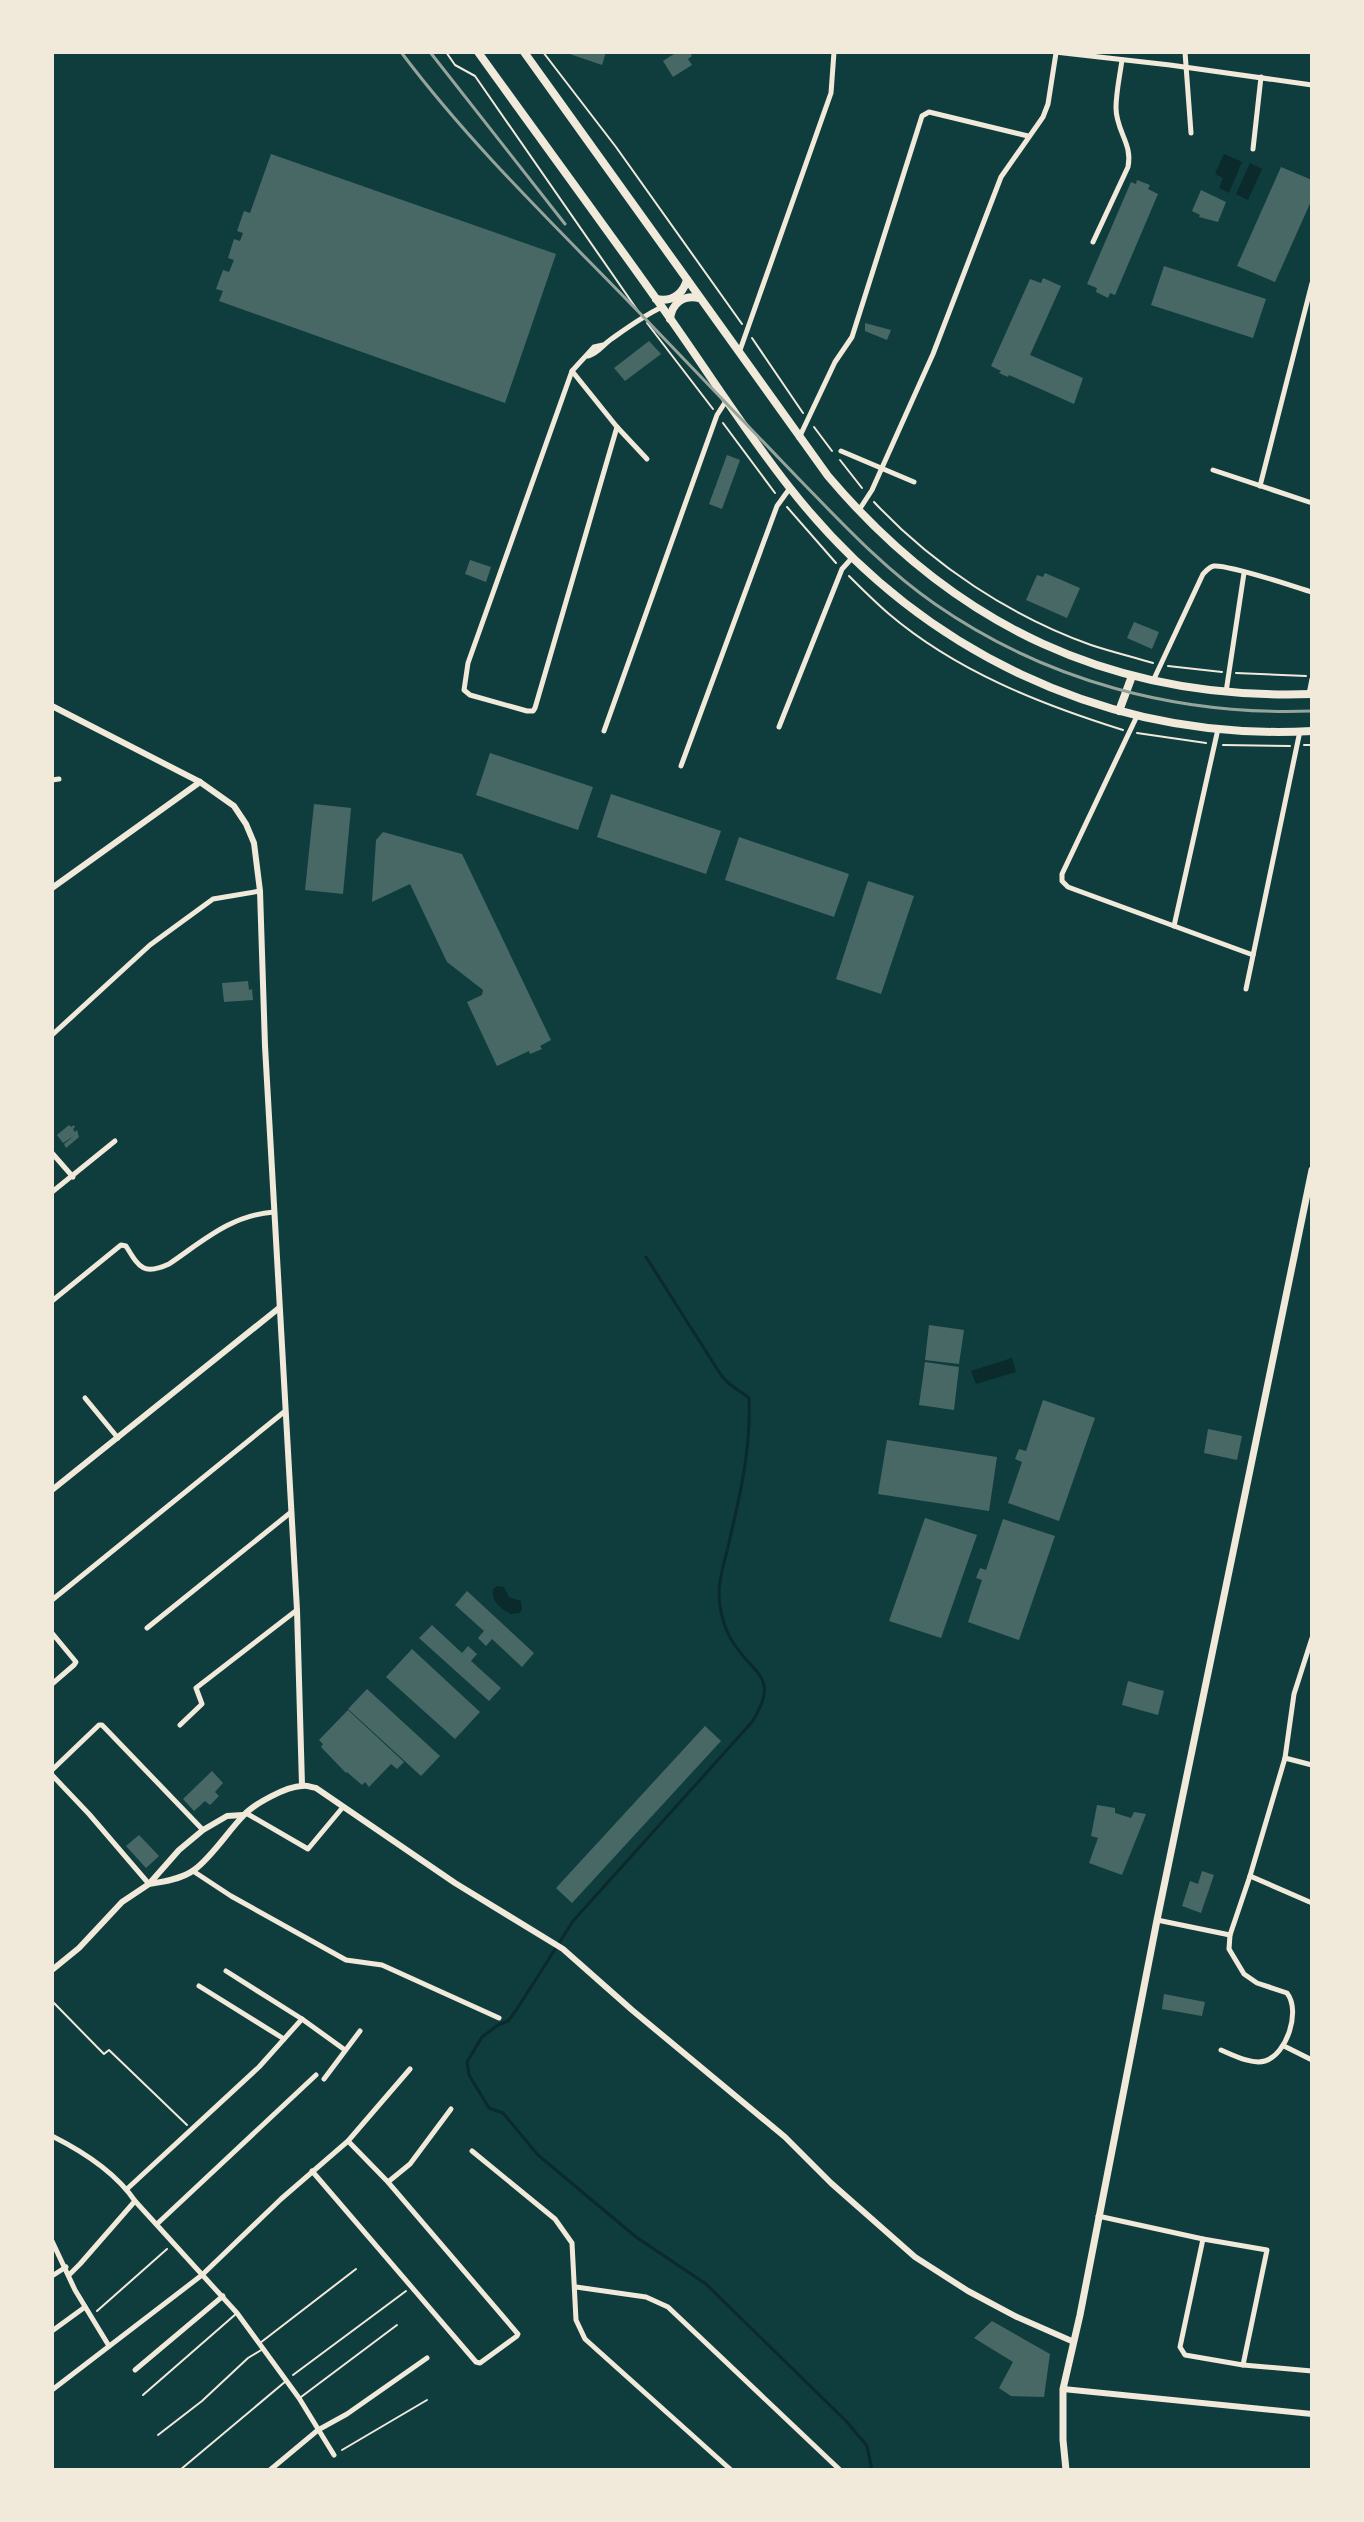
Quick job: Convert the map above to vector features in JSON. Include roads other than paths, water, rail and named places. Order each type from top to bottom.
[{"type":"main road","points":[[478,52],[790,488],[852,558],[902,601],[967,647],[1037,683],[1119,711],[1218,729],[1311,731]]},
{"type":"main road","points":[[524,52],[800,438],[858,512],[913,563],[989,617],[1045,645],[1132,676],[1226,692],[1272,695],[1310,694]]},
{"type":"main road","points":[[656,299],[666,300],[677,296],[683,290],[687,280]]},
{"type":"main road","points":[[670,320],[673,308],[680,301],[688,297],[699,298]]},
{"type":"main road","points":[[1119,711],[1132,676]]},
{"type":"main road","points":[[1066,2469],[1063,2440],[1063,2389],[1311,1170]]},
{"type":"street","points":[[739,353],[748,333],[831,93],[834,52]]},
{"type":"street","points":[[1185,52],[1191,133]]},
{"type":"street","points":[[858,512],[869,496],[933,354],[1001,177],[1043,117],[1048,104],[1056,53],[1186,67],[1311,85]]},
{"type":"street","points":[[1094,242],[1128,167],[1131,155],[1118,124],[1116,107],[1122,60]]},
{"type":"street","points":[[1253,149],[1261,77]]},
{"type":"street","points":[[800,438],[835,362],[852,337],[922,116],[929,111],[1028,136]]},
{"type":"street","points":[[1260,486],[1311,283]]},
{"type":"street","points":[[617,427],[535,708],[527,711],[470,695],[464,690],[468,663],[572,371],[594,347],[603,345],[642,317],[662,308]]},
{"type":"street","points":[[572,371],[617,427],[648,459]]},
{"type":"street","points":[[604,731],[717,415],[726,401]]},
{"type":"street","points":[[842,451],[914,482]]},
{"type":"street","points":[[1213,470],[1311,503]]},
{"type":"street","points":[[681,766],[777,506],[790,488]]},
{"type":"street","points":[[779,727],[842,569],[852,558]]},
{"type":"street","points":[[1153,681],[1203,574],[1210,568],[1218,567],[1244,573],[1311,592]]},
{"type":"street","points":[[1226,692],[1244,573]]},
{"type":"street","points":[[1310,694],[1311,678]]},
{"type":"street","points":[[52,706],[200,782],[234,806],[246,824],[254,843],[260,891],[284,1412],[297,1610],[302,1785]]},
{"type":"street","points":[[1137,716],[1062,874],[1062,881],[1068,887],[1253,955]]},
{"type":"street","points":[[1174,926],[1218,729]]},
{"type":"street","points":[[1246,989],[1300,731]]},
{"type":"street","points":[[52,888],[200,782]]},
{"type":"street","points":[[52,1035],[150,945],[213,899],[260,891]]},
{"type":"street","points":[[52,1192],[115,1142]]},
{"type":"street","points":[[52,1153],[73,1177]]},
{"type":"street","points":[[52,1300],[121,1245],[126,1246],[142,1268],[148,1271],[169,1264],[233,1221],[253,1214],[274,1212]]},
{"type":"street","points":[[52,1490],[279,1308]]},
{"type":"street","points":[[85,1398],[118,1438]]},
{"type":"street","points":[[52,1600],[284,1412]]},
{"type":"street","points":[[147,1628],[290,1513]]},
{"type":"street","points":[[180,1725],[202,1704],[196,1688],[297,1610]]},
{"type":"street","points":[[52,1633],[75,1662],[52,1684]]},
{"type":"street","points":[[1221,2050],[1252,2061],[1264,2062],[1276,2055],[1284,2046],[1292,2019],[1291,1998],[1287,1993],[1257,1983],[1244,1974],[1229,1949],[1230,1935],[1285,1758],[1290,1714],[1311,1638]]},
{"type":"street","points":[[149,1884],[53,1776],[99,1725],[102,1725],[203,1830]]},
{"type":"street","points":[[1285,1758],[1311,1765]]},
{"type":"street","points":[[149,1884],[163,1882],[193,1871],[245,1814],[284,1791],[302,1785],[315,1788],[455,1883],[563,1949],[632,2010],[785,2137],[839,2191],[915,2257],[968,2291],[1017,2317],[1074,2342]]},
{"type":"street","points":[[52,1970],[79,1948],[122,1902],[149,1884],[179,1850],[203,1830],[227,1816],[245,1814],[308,1849],[344,1807]]},
{"type":"street","points":[[193,1871],[231,1896],[346,1960],[382,1965],[499,2018]]},
{"type":"street","points":[[1250,1876],[1311,1903]]},
{"type":"street","points":[[1157,1920],[1230,1935]]},
{"type":"street","points":[[226,1971],[302,2019],[345,2050]]},
{"type":"street","points":[[199,1986],[284,2039]]},
{"type":"street","points":[[127,2189],[259,2067],[302,2019]]},
{"type":"street","points":[[324,2079],[360,2031]]},
{"type":"street","points":[[1284,2046],[1311,2060]]},
{"type":"street","points":[[52,2390],[202,2275],[312,2171],[348,2141],[410,2069]]},
{"type":"street","points":[[157,2224],[316,2075]]},
{"type":"street","points":[[388,2182],[410,2164],[451,2109]]},
{"type":"street","points":[[52,2136],[78,2149],[127,2189],[135,2201],[223,2296],[299,2398],[334,2455]]},
{"type":"street","points":[[312,2171],[476,2362],[480,2363],[517,2336],[518,2334],[388,2182],[348,2141]]},
{"type":"street","points":[[471,2151],[555,2219],[572,2243],[576,2319],[585,2339],[731,2469]]},
{"type":"street","points":[[69,2275],[135,2201]]},
{"type":"street","points":[[1098,2216],[1203,2239],[1267,2250],[1243,2365]]},
{"type":"street","points":[[1203,2239],[1181,2351],[1185,2355],[1243,2365],[1311,2371]]},
{"type":"street","points":[[52,2241],[90,2317],[109,2346]]},
{"type":"street","points":[[52,2276],[66,2267]]},
{"type":"street","points":[[576,2288],[646,2297],[663,2303],[840,2469]]},
{"type":"street","points":[[135,2370],[223,2296]]},
{"type":"street","points":[[52,2331],[85,2307]]},
{"type":"street","points":[[270,2469],[318,2430],[347,2414],[427,2358]]},
{"type":"street","points":[[1063,2389],[1311,2414]]},
{"type":"lane","points":[[158,2435],[202,2401],[261,2346],[356,2269]]},
{"type":"lane","points":[[143,2395],[237,2313]]},
{"type":"lane","points":[[299,2398],[397,2325]]},
{"type":"lane","points":[[180,2469],[286,2381]]},
{"type":"water","points":[[1224,154],[1242,162],[1229,193],[1219,188],[1223,178],[1215,174]]},
{"type":"water","points":[[1250,163],[1262,169],[1248,200],[1236,194]]},
{"type":"water","points":[[1012,1358],[1016,1372],[976,1384],[971,1371]]},
{"type":"water","points":[[497,1586],[504,1587],[509,1597],[521,1601],[520,1613],[511,1614],[497,1604],[493,1597],[493,1589]]},
{"type":"waterway","points":[[646,1257],[721,1375],[749,1398],[744,1469],[720,1579],[719,1598],[727,1632],[761,1678],[764,1695],[752,1722],[573,1921],[508,2021],[498,2025],[482,2037],[467,2062],[469,2075],[489,2108],[503,2113],[538,2155],[636,2237],[706,2284],[847,2422],[867,2446],[872,2470]]},
{"type":"railway","points":[[401,52],[460,125],[523,194],[846,527],[898,576],[935,604],[978,631],[1022,654],[1067,673],[1115,688],[1163,700],[1212,707],[1262,711],[1312,711]]},
{"type":"railway","points":[[430,52],[565,224]]}]
